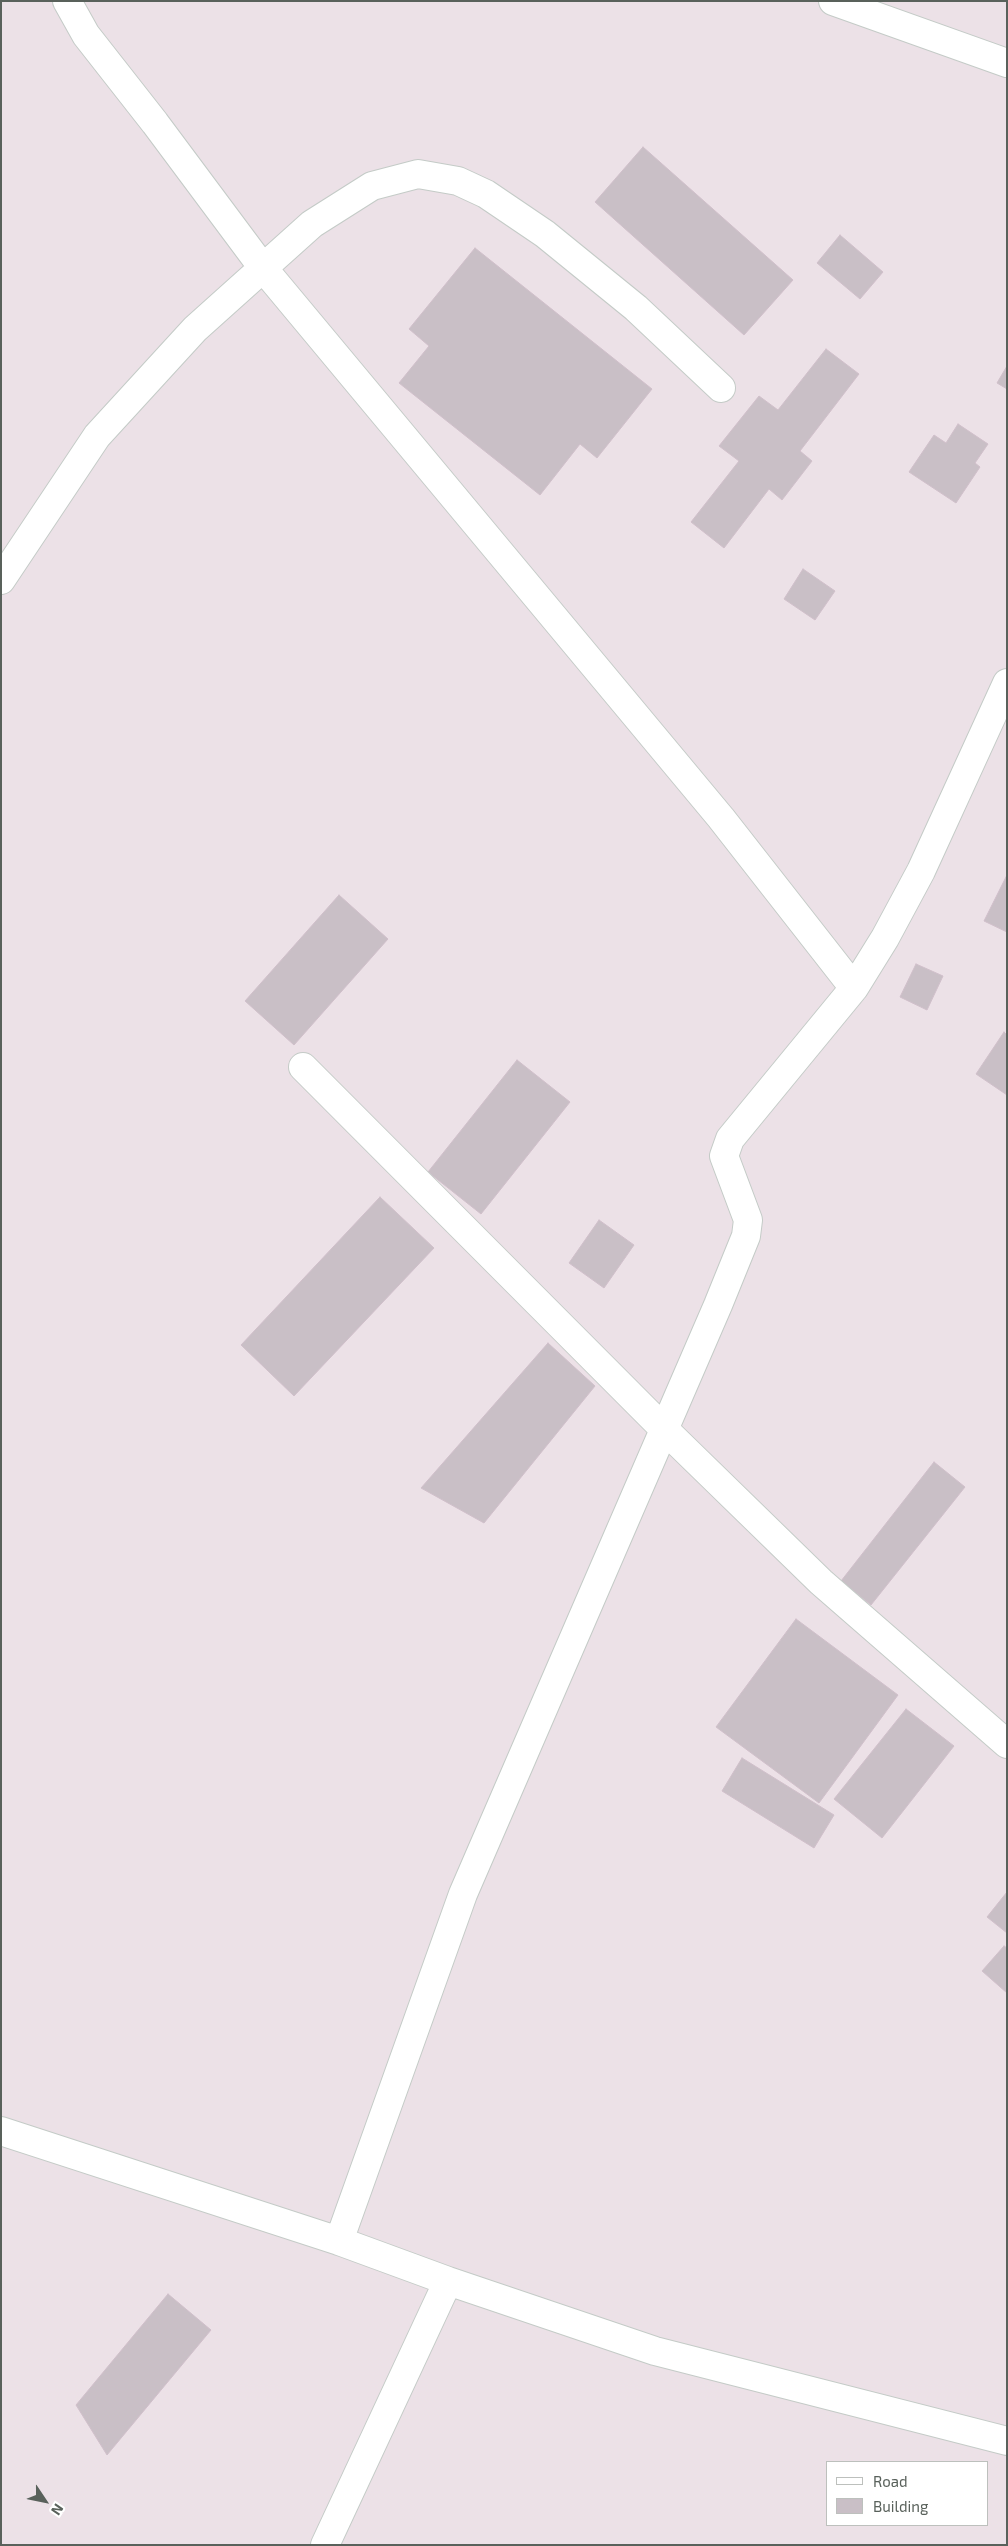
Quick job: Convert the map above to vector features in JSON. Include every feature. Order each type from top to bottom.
[{"type":"street","points":[[67,1],[86,35],[155,123],[263,268],[721,818],[854,988]]},
{"type":"street","points":[[833,1],[1007,63]]},
{"type":"street","points":[[1,580],[97,436],[195,329],[312,224],[372,186],[418,174],[458,181],[486,194],[545,234],[636,308],[721,388]]},
{"type":"street","points":[[340,2242],[462,1894],[718,1305],[746,1236],[748,1220],[728,1171],[724,1156],[730,1139],[854,988],[885,938],[997,734],[1007,683]]},
{"type":"street","points":[[303,1067],[821,1582],[1007,1744]]},
{"type":"street","points":[[1,2131],[340,2242],[448,2281],[655,2351],[1007,2441]]},
{"type":"street","points":[[326,2545],[448,2281]]},
{"type":"building","points":[[643,147],[793,280],[744,335],[595,202]]},
{"type":"building","points":[[840,235],[883,272],[860,299],[817,263]]},
{"type":"building","points":[[475,248],[652,389],[597,458],[580,444],[540,495],[399,383],[429,346],[409,329]]},
{"type":"building","points":[[826,349],[859,374],[800,451],[812,461],[782,500],[769,489],[724,548],[691,522],[739,461],[719,446],[759,396],[778,410]]},
{"type":"building","points":[[1007,366],[1007,389],[997,383]]},
{"type":"building","points":[[958,424],[988,444],[975,463],[980,467],[956,503],[909,472],[934,435],[946,443]]},
{"type":"building","points":[[803,569],[835,591],[815,620],[784,599]]},
{"type":"building","points":[[1007,875],[1007,932],[984,921]]},
{"type":"building","points":[[339,895],[388,939],[294,1045],[245,1001]]},
{"type":"building","points":[[916,964],[943,976],[927,1010],[900,997]]},
{"type":"building","points":[[1004,1032],[1007,1035],[1007,1095],[976,1074]]},
{"type":"building","points":[[517,1060],[570,1102],[481,1214],[428,1172]]},
{"type":"building","points":[[380,1197],[434,1248],[294,1396],[241,1345]]},
{"type":"building","points":[[599,1220],[634,1245],[604,1288],[569,1263]]},
{"type":"building","points":[[548,1343],[595,1386],[484,1523],[421,1488]]},
{"type":"building","points":[[934,1462],[965,1487],[871,1605],[841,1581]]},
{"type":"building","points":[[796,1619],[898,1695],[819,1803],[716,1727]]},
{"type":"building","points":[[906,1709],[954,1746],[882,1838],[834,1799]]},
{"type":"building","points":[[742,1758],[834,1815],[814,1848],[722,1791]]},
{"type":"building","points":[[1007,1892],[1007,1933],[987,1917]]},
{"type":"building","points":[[1004,1946],[1007,1948],[1007,1993],[982,1971]]},
{"type":"building","points":[[168,2294],[211,2330],[107,2455],[76,2405]]}]
